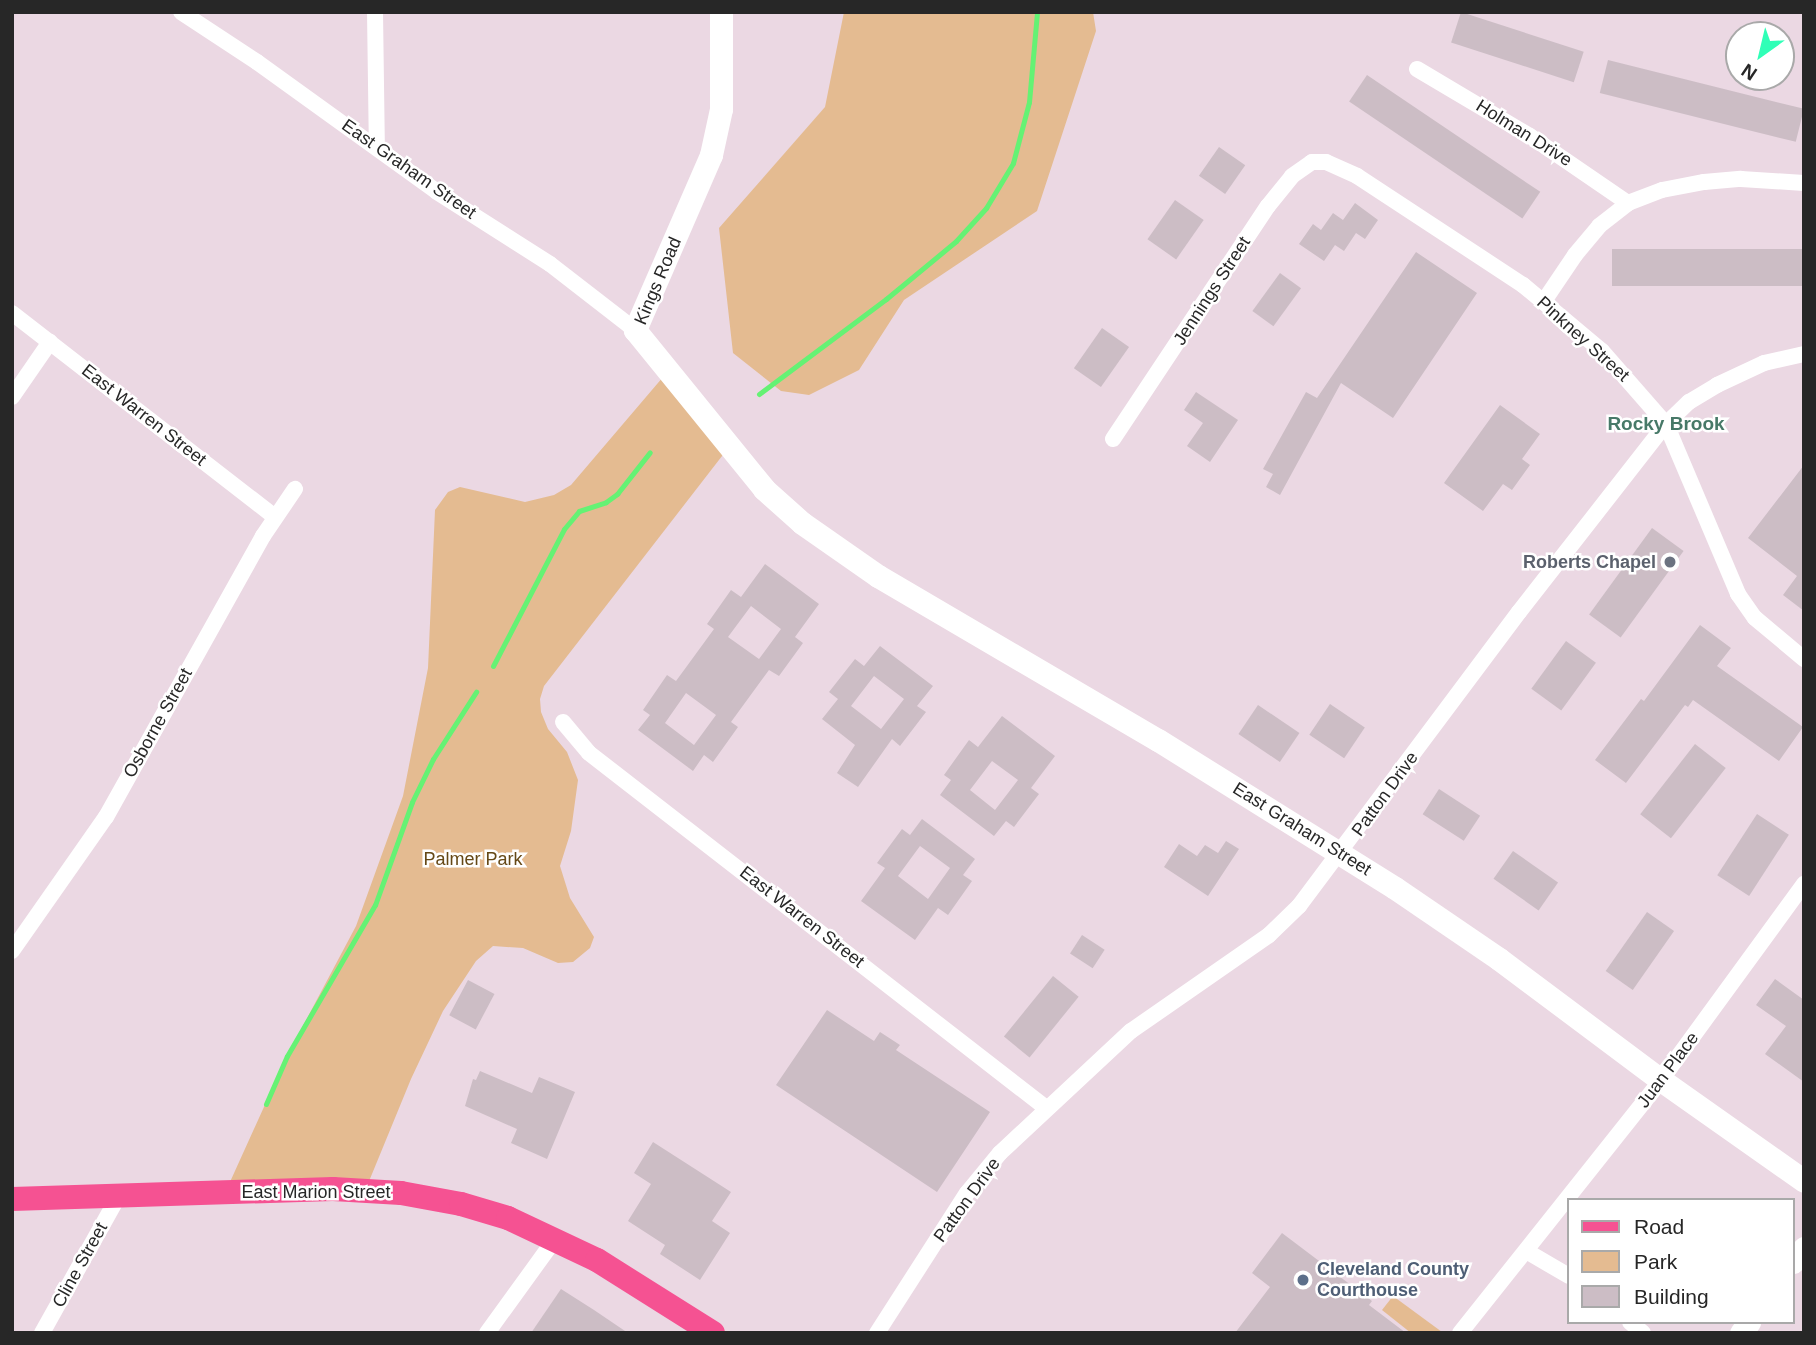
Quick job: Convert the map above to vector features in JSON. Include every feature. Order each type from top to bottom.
[{"type":"main road","name":"East Marion Street","points":[[12,1199],[333,1189],[401,1193],[461,1204],[508,1218],[597,1260],[713,1333]]},
{"type":"street","name":"East Graham Street","points":[[181,12],[257,62],[437,192],[550,264],[635,330]]},
{"type":"street","points":[[374,12],[377,148]]},
{"type":"street","name":"Kings Road","points":[[721,12],[721,109],[710,155],[635,330],[781,506]]},
{"type":"street","name":"Holman Drive","points":[[1417,69],[1530,136],[1628,203]]},
{"type":"street","name":"Jennings Street","points":[[1114,439],[1268,206],[1292,176],[1312,162],[1326,162]]},
{"type":"street","name":"Pinkney Street","points":[[1326,162],[1357,176],[1544,302],[1602,351],[1666,424],[1738,594],[1755,618],[1804,659]]},
{"type":"street","points":[[1544,302],[1575,255],[1600,226],[1628,203],[1662,190],[1704,183],[1741,179],[1804,183]]},
{"type":"street","name":"East Warren Street","points":[[12,313],[275,517]]},
{"type":"street","points":[[12,397],[50,342]]},
{"type":"street","name":"Patton Drive","points":[[884,1330],[967,1193],[1000,1153],[1131,1031],[1269,935],[1299,906],[1341,854],[1519,612],[1666,424],[1689,402],[1717,385],[1764,363],[1804,354]]},
{"type":"street","name":"Osborne Street","points":[[12,951],[106,817],[275,517],[295,489]]},
{"type":"street","name":"East Graham Street","points":[[781,506],[826,542],[878,576],[1158,740],[1341,854],[1499,959],[1661,1080],[1804,1181]]},
{"type":"street","name":"East Warren Street","points":[[563,722],[589,753],[1046,1108]]},
{"type":"street","name":"Juan Place","points":[[1460,1333],[1661,1080],[1804,884]]},
{"type":"street","name":"Cline Street","points":[[42,1333],[118,1197]]},
{"type":"street","points":[[487,1333],[555,1239]]},
{"type":"street","points":[[1526,1251],[1568,1275]]},
{"type":"green space","points":[[844,12],[1093,12],[1096,31],[1037,211],[904,300],[859,370],[809,395],[781,391],[733,353],[719,228],[825,107]]},
{"type":"green space","name":"Palmer Park","points":[[669,370],[729,447],[544,686],[540,699],[541,712],[548,729],[567,752],[578,780],[571,831],[560,866],[570,898],[594,937],[590,948],[573,962],[558,963],[523,948],[493,946],[476,961],[443,1011],[411,1079],[365,1191],[225,1193],[287,1056],[356,926],[403,796],[428,668],[435,510],[448,492],[460,487],[525,502],[554,495],[571,485]]},
{"type":"green space","points":[[1393,1296],[1442,1332],[1411,1333],[1382,1310]]},
{"type":"building","points":[[1461,12],[1584,52],[1574,82],[1451,42]]},
{"type":"building","points":[[1608,60],[1804,109],[1796,142],[1600,93]]},
{"type":"building","points":[[1367,75],[1540,192],[1522,218],[1349,102]]},
{"type":"building","points":[[1219,147],[1245,165],[1225,194],[1199,176]]},
{"type":"building","points":[[1175,200],[1204,220],[1176,259],[1147,239]]},
{"type":"building","points":[[1355,203],[1378,220],[1365,239],[1356,233],[1344,251],[1335,245],[1324,261],[1299,244],[1313,224],[1321,230],[1333,213],[1343,220]]},
{"type":"building","points":[[1612,249],[1804,249],[1804,286],[1612,286]]},
{"type":"building","points":[[1416,252],[1477,293],[1393,418],[1341,383],[1280,495],[1266,487],[1273,474],[1263,469],[1306,392],[1317,398]]},
{"type":"building","points":[[1280,273],[1301,288],[1273,326],[1252,311]]},
{"type":"building","points":[[1102,328],[1129,347],[1101,387],[1074,368]]},
{"type":"building","points":[[1196,392],[1238,420],[1210,462],[1187,446],[1203,423],[1184,410]]},
{"type":"building","points":[[1500,405],[1540,434],[1522,459],[1530,465],[1512,490],[1503,484],[1483,511],[1444,483]]},
{"type":"building","points":[[1804,465],[1804,611],[1783,595],[1797,576],[1748,538]]},
{"type":"building","points":[[1652,528],[1684,551],[1621,637],[1589,615]]},
{"type":"building","points":[[765,564],[819,604],[795,637],[803,643],[779,676],[769,670],[731,722],[738,727],[713,762],[704,755],[693,771],[638,730],[650,715],[643,710],[667,675],[676,681],[714,629],[707,624],[731,590],[741,597]],"holes":[[[751,606],[781,629],[759,659],[728,637]],[[686,693],[716,715],[694,745],[665,723]]]},
{"type":"building","points":[[1700,625],[1731,648],[1717,666],[1803,727],[1779,761],[1693,700],[1688,707],[1685,705],[1626,783],[1595,760],[1641,699],[1644,701]]},
{"type":"building","points":[[1566,641],[1596,663],[1561,710],[1531,689]]},
{"type":"building","points":[[880,646],[933,686],[917,706],[926,712],[900,746],[892,739],[858,787],[837,773],[855,745],[822,719],[838,699],[829,692],[855,659],[864,666]],"holes":[[[874,676],[904,699],[881,729],[851,706]]]},
{"type":"building","points":[[1330,704],[1365,727],[1344,758],[1309,735]]},
{"type":"building","points":[[1258,705],[1299,733],[1280,762],[1238,734]]},
{"type":"building","points":[[1002,716],[1055,756],[1031,788],[1039,794],[1014,827],[1006,821],[994,836],[940,795],[951,780],[944,775],[969,740],[978,747]],"holes":[[[992,761],[1018,780],[995,810],[970,790]]]},
{"type":"building","points":[[1695,744],[1726,768],[1671,838],[1640,814]]},
{"type":"building","points":[[1439,789],[1480,816],[1464,841],[1423,814]]},
{"type":"building","points":[[1757,814],[1789,835],[1749,896],[1717,875]]},
{"type":"building","points":[[922,819],[975,859],[963,875],[972,881],[948,915],[938,908],[915,940],[861,901],[885,868],[877,863],[902,829],[910,835]],"holes":[[[920,846],[950,868],[928,899],[898,876]]]},
{"type":"building","points":[[1226,841],[1239,849],[1208,896],[1164,867],[1179,844],[1197,856],[1205,845],[1218,853]]},
{"type":"building","points":[[1513,851],[1558,883],[1539,910],[1493,879]]},
{"type":"building","points":[[1647,912],[1674,931],[1633,990],[1606,971]]},
{"type":"building","points":[[1082,935],[1105,950],[1093,968],[1070,953]]},
{"type":"building","points":[[1053,976],[1079,997],[1030,1057],[1004,1037]]},
{"type":"building","points":[[1775,979],[1804,1000],[1804,1082],[1765,1054],[1786,1026],[1756,1005]]},
{"type":"building","points":[[468,980],[494,994],[476,1029],[449,1015]]},
{"type":"building","points":[[827,1010],[874,1041],[880,1032],[900,1045],[896,1050],[990,1112],[937,1192],[776,1085]]},
{"type":"building","points":[[480,1071],[532,1093],[539,1077],[575,1092],[547,1159],[511,1143],[517,1129],[465,1106],[473,1079],[476,1080]]},
{"type":"building","points":[[653,1142],[731,1192],[712,1221],[730,1233],[700,1280],[660,1254],[665,1245],[628,1221],[651,1184],[634,1173]]},
{"type":"building","name":"Cleveland County Courthouse","points":[[1282,1233],[1372,1301],[1369,1305],[1406,1333],[1235,1333],[1270,1287],[1252,1273]]},
{"type":"building","points":[[561,1289],[594,1310],[628,1333],[531,1333]]},
{"type":"waterway","points":[[759,394],[886,299],[956,241],[986,208],[1013,163],[1029,102],[1037,12]]},
{"type":"waterway","points":[[493,666],[564,529],[579,511],[606,502],[617,494],[650,452]]},
{"type":"waterway","points":[[266,1104],[287,1056],[375,905],[412,802],[433,759],[476,692]]},
{"type":"place","name":"Roberts Chapel","points":[[1670,562]]},
{"type":"place","name":"Cleveland County Courthouse","points":[[1303,1280]]},
{"type":"district","name":"Rocky Brook","points":[[1666,424]]}]
